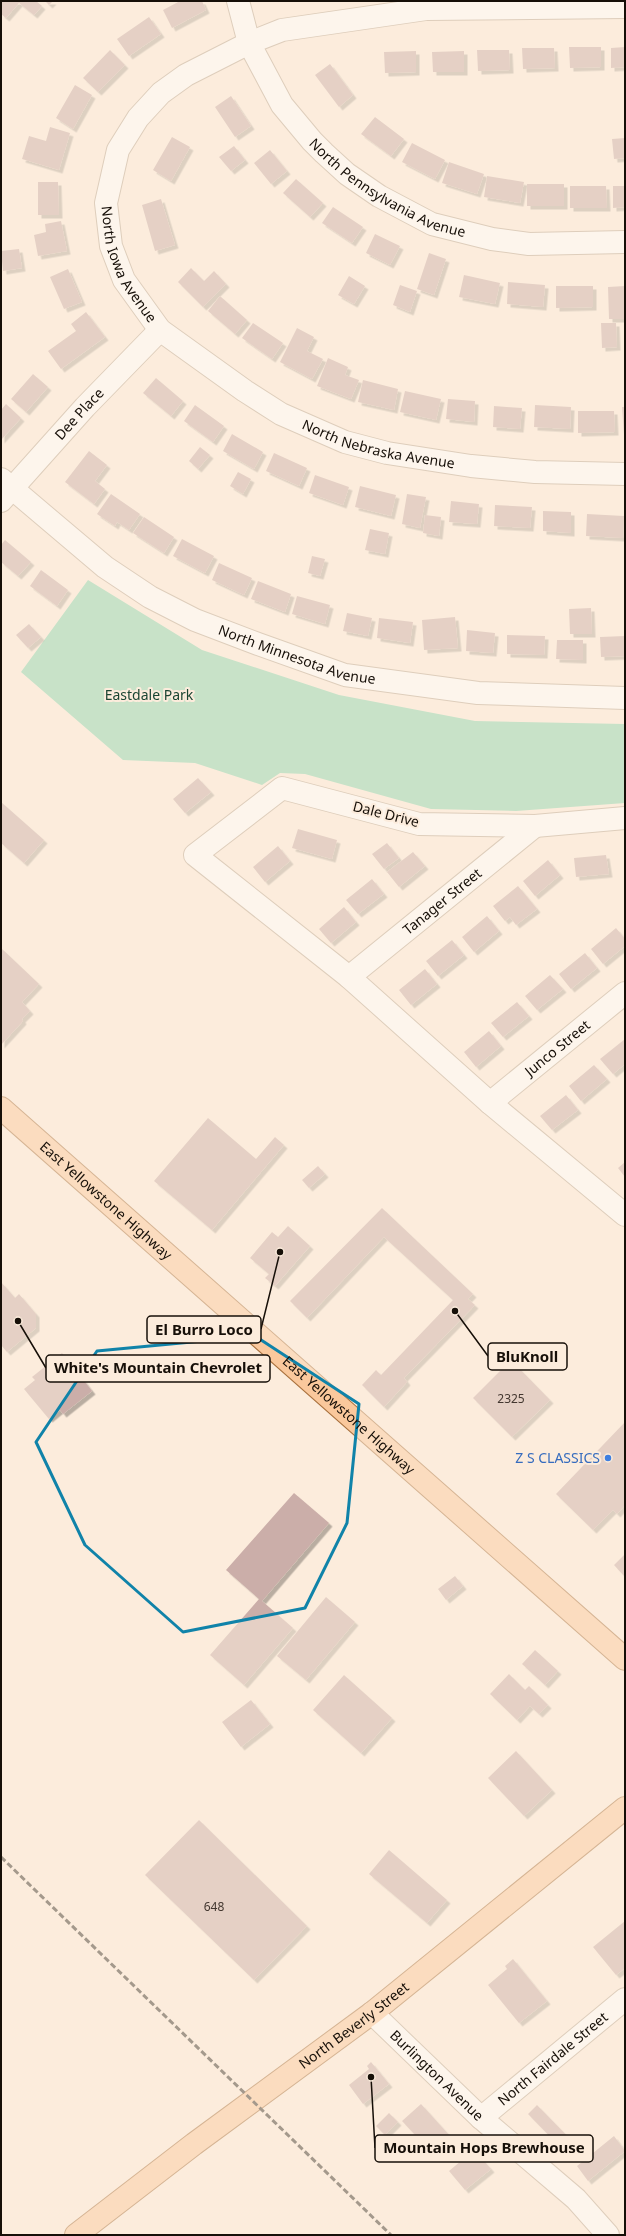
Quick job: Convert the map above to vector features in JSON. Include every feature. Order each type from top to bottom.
[{"type":"main road","name":"East Yellowstone Highway","points":[[1,1108],[625,1659]]},
{"type":"main road","name":"North Beverly Street","points":[[76,2235],[194,2144],[372,2013],[625,1808]]},
{"type":"street","name":"North Pennsylvania Avenue","points":[[238,1],[250,42],[269,81],[295,121],[330,158],[379,196],[432,224],[492,239],[529,244],[625,242]]},
{"type":"street","name":"North Iowa Avenue","points":[[160,330],[124,280],[111,246],[106,203],[118,150],[138,118],[161,93],[186,76],[250,42],[282,30],[426,9],[625,7]]},
{"type":"street","name":"North Nebraska Avenue","points":[[160,330],[245,391],[281,414],[345,442],[387,453],[471,466],[535,472],[625,474]]},
{"type":"street","name":"Dee Place","points":[[5,490],[160,330]]},
{"type":"street","name":"North Minnesota Avenue","points":[[5,490],[105,567],[150,597],[202,622],[345,675],[478,693],[625,698]]},
{"type":"street","name":"Dale Drive","points":[[349,977],[195,855],[282,788],[419,824],[535,826],[625,818]]},
{"type":"street","name":"Tanager Street","points":[[349,977],[535,826]]},
{"type":"street","points":[[349,977],[490,1103],[625,1215]]},
{"type":"street","name":"Junco Street","points":[[490,1103],[625,993]]},
{"type":"street","name":"North Fairdale Street","points":[[481,2118],[625,1999]]},
{"type":"street","name":"Burlington Avenue","points":[[372,2013],[481,2118],[576,2199],[608,2235]]},
{"type":"highlighted area","points":[[255,1336],[359,1404],[347,1523],[305,1608],[183,1632],[85,1545],[36,1442],[97,1351]]},
{"type":"green space","name":"Eastdale Park","points":[[88,580],[202,650],[339,695],[475,721],[625,724],[625,803],[516,811],[431,809],[305,774],[280,773],[262,785],[195,763],[123,760],[21,672]]},
{"type":"building","points":[[1,1],[36,1],[42,6],[34,15],[19,3],[6,18],[1,14]]},
{"type":"building","points":[[45,1],[53,1],[49,5]]},
{"type":"building","points":[[180,1],[202,1],[206,10],[172,28],[163,10]]},
{"type":"building","points":[[149,17],[161,34],[129,56],[117,39]]},
{"type":"building","points":[[569,47],[601,47],[601,67],[570,68]]},
{"type":"building","points":[[625,47],[625,67],[611,68],[611,48]]},
{"type":"building","points":[[522,48],[554,48],[555,68],[523,69]]},
{"type":"building","points":[[110,50],[125,65],[98,92],[83,78]]},
{"type":"building","points":[[477,50],[509,50],[510,70],[478,71]]},
{"type":"building","points":[[416,51],[416,72],[385,73],[384,52]]},
{"type":"building","points":[[464,51],[464,72],[433,72],[432,52]]},
{"type":"building","points":[[330,64],[353,95],[339,107],[315,75]]},
{"type":"building","points":[[75,85],[92,95],[73,129],[56,118]]},
{"type":"building","points":[[231,96],[251,126],[235,137],[215,107]]},
{"type":"building","points":[[375,117],[404,139],[391,156],[361,134]]},
{"type":"building","points":[[50,127],[70,133],[59,170],[22,159],[29,136],[46,141]]},
{"type":"building","points":[[172,137],[190,147],[171,181],[153,170]]},
{"type":"building","points":[[625,138],[625,158],[614,159],[612,139]]},
{"type":"building","points":[[412,143],[445,160],[435,179],[402,162]]},
{"type":"building","points":[[234,146],[245,160],[231,171],[219,157]]},
{"type":"building","points":[[270,150],[287,171],[271,184],[254,163]]},
{"type":"building","points":[[449,162],[484,174],[477,194],[442,183]]},
{"type":"building","points":[[487,176],[524,182],[520,203],[484,197]]},
{"type":"building","points":[[296,179],[323,203],[310,217],[283,193]]},
{"type":"building","points":[[38,182],[58,182],[59,215],[38,215]]},
{"type":"building","points":[[527,184],[564,184],[564,206],[527,206]]},
{"type":"building","points":[[570,186],[606,186],[607,208],[570,208]]},
{"type":"building","points":[[613,186],[625,186],[625,207],[613,208]]},
{"type":"building","points":[[161,199],[175,245],[155,251],[142,205]]},
{"type":"building","points":[[333,207],[363,227],[352,243],[322,223]]},
{"type":"building","points":[[61,221],[67,251],[38,256],[34,235],[46,232],[45,224]]},
{"type":"building","points":[[375,234],[400,246],[390,265],[366,253]]},
{"type":"building","points":[[19,249],[22,268],[3,271],[1,251]]},
{"type":"building","points":[[429,253],[446,259],[434,295],[417,289]]},
{"type":"building","points":[[191,268],[204,281],[214,271],[226,284],[203,307],[178,282]]},
{"type":"building","points":[[68,269],[82,302],[64,309],[50,277]]},
{"type":"building","points":[[464,275],[500,283],[495,304],[459,297]]},
{"type":"building","points":[[349,276],[365,286],[354,304],[338,295]]},
{"type":"building","points":[[508,282],[545,285],[543,307],[507,304]]},
{"type":"building","points":[[400,285],[417,291],[410,312],[393,305]]},
{"type":"building","points":[[556,286],[593,286],[593,307],[556,308]]},
{"type":"building","points":[[625,286],[625,319],[609,319],[608,287]]},
{"type":"building","points":[[220,296],[247,320],[235,334],[208,311]]},
{"type":"building","points":[[86,312],[105,337],[61,369],[48,351],[76,331],[71,324]]},
{"type":"building","points":[[253,323],[283,343],[272,359],[242,338]]},
{"type":"building","points":[[601,323],[616,323],[617,347],[602,348]]},
{"type":"building","points":[[297,328],[314,337],[307,351],[323,359],[312,379],[280,362]]},
{"type":"building","points":[[328,358],[348,367],[345,375],[359,380],[351,399],[317,386]]},
{"type":"building","points":[[33,374],[48,387],[26,412],[11,399]]},
{"type":"building","points":[[156,378],[183,401],[171,416],[143,393]]},
{"type":"building","points":[[363,380],[398,389],[394,410],[358,402]]},
{"type":"building","points":[[405,391],[441,399],[436,420],[400,412]]},
{"type":"building","points":[[448,399],[475,401],[474,422],[446,419]]},
{"type":"building","points":[[6,404],[21,418],[1,440],[1,410]]},
{"type":"building","points":[[195,405],[224,426],[213,442],[184,421]]},
{"type":"building","points":[[535,405],[571,407],[570,429],[534,427]]},
{"type":"building","points":[[494,406],[522,408],[520,429],[493,427]]},
{"type":"building","points":[[622,407],[625,407],[625,435],[624,435]]},
{"type":"building","points":[[578,411],[614,411],[615,432],[578,433]]},
{"type":"building","points":[[232,434],[263,452],[254,469],[223,451]]},
{"type":"building","points":[[200,447],[210,455],[198,469],[189,461]]},
{"type":"building","points":[[89,451],[107,465],[95,481],[105,489],[94,504],[65,482]]},
{"type":"building","points":[[274,453],[307,468],[299,486],[266,471]]},
{"type":"building","points":[[238,472],[251,479],[243,494],[230,486]]},
{"type":"building","points":[[315,475],[349,487],[343,505],[309,493]]},
{"type":"building","points":[[360,486],[396,495],[391,516],[355,507]]},
{"type":"building","points":[[111,494],[140,514],[129,530],[117,522],[115,526],[97,514]]},
{"type":"building","points":[[407,494],[426,497],[420,528],[402,524]]},
{"type":"building","points":[[451,501],[479,504],[477,524],[449,522]]},
{"type":"building","points":[[495,505],[532,507],[530,528],[494,526]]},
{"type":"building","points":[[543,511],[571,512],[571,533],[543,531]]},
{"type":"building","points":[[587,514],[624,516],[623,538],[586,536]]},
{"type":"building","points":[[425,515],[441,517],[439,536],[423,533]]},
{"type":"building","points":[[144,517],[174,537],[164,553],[133,533]]},
{"type":"building","points":[[370,529],[389,533],[385,554],[365,550]]},
{"type":"building","points":[[182,539],[214,556],[205,573],[173,556]]},
{"type":"building","points":[[5,540],[31,562],[18,576],[1,562],[1,545]]},
{"type":"building","points":[[312,556],[325,559],[320,576],[308,573]]},
{"type":"building","points":[[219,563],[252,578],[244,595],[212,580]]},
{"type":"building","points":[[41,570],[68,590],[57,606],[30,586]]},
{"type":"building","points":[[258,581],[291,594],[285,612],[251,599]]},
{"type":"building","points":[[297,596],[330,605],[325,624],[292,614]]},
{"type":"building","points":[[591,608],[592,634],[570,634],[569,609]]},
{"type":"building","points":[[347,613],[372,618],[368,636],[343,631]]},
{"type":"building","points":[[455,617],[458,648],[424,650],[422,620]]},
{"type":"building","points":[[379,618],[413,622],[410,643],[377,638]]},
{"type":"building","points":[[29,624],[41,637],[28,648],[16,635]]},
{"type":"building","points":[[467,630],[495,633],[493,653],[466,651]]},
{"type":"building","points":[[507,635],[545,636],[544,655],[507,654]]},
{"type":"building","points":[[625,636],[625,656],[601,657],[600,637]]},
{"type":"building","points":[[557,640],[583,640],[583,660],[556,659]]},
{"type":"building","points":[[198,778],[211,792],[185,813],[173,799]]},
{"type":"building","points":[[1,802],[44,840],[24,863],[1,843]]},
{"type":"building","points":[[298,829],[337,840],[332,859],[292,848]]},
{"type":"building","points":[[387,843],[399,858],[384,869],[372,854]]},
{"type":"building","points":[[278,846],[290,861],[265,882],[253,867]]},
{"type":"building","points":[[413,852],[425,866],[399,887],[387,872]]},
{"type":"building","points":[[606,855],[609,874],[576,877],[574,858]]},
{"type":"building","points":[[548,860],[560,875],[535,896],[523,881]]},
{"type":"building","points":[[372,879],[384,894],[358,914],[346,900]]},
{"type":"building","points":[[518,886],[537,909],[516,925],[510,917],[505,921],[493,906]]},
{"type":"building","points":[[344,907],[356,922],[331,943],[319,929]]},
{"type":"building","points":[[487,916],[499,931],[474,952],[462,937]]},
{"type":"building","points":[[616,928],[625,939],[625,946],[603,964],[591,949]]},
{"type":"building","points":[[452,940],[464,955],[438,976],[426,961]]},
{"type":"building","points":[[1,948],[39,984],[22,1002],[30,1011],[1,1045]]},
{"type":"building","points":[[585,953],[597,968],[571,989],[559,974]]},
{"type":"building","points":[[425,969],[437,984],[411,1005],[399,990]]},
{"type":"building","points":[[550,975],[563,989],[537,1010],[525,996]]},
{"type":"building","points":[[517,1002],[529,1016],[503,1037],[491,1023]]},
{"type":"building","points":[[489,1031],[501,1046],[476,1067],[464,1052]]},
{"type":"building","points":[[625,1039],[625,1064],[613,1074],[600,1059]]},
{"type":"building","points":[[594,1065],[607,1079],[581,1101],[569,1086]]},
{"type":"building","points":[[566,1095],[578,1110],[552,1130],[540,1116]]},
{"type":"building","points":[[208,1118],[256,1159],[275,1137],[284,1145],[212,1230],[154,1181]]},
{"type":"building","points":[[625,1162],[625,1177],[618,1168]]},
{"type":"building","points":[[318,1166],[325,1174],[309,1188],[302,1180]]},
{"type":"building","points":[[382,1208],[473,1294],[468,1299],[475,1305],[404,1378],[407,1382],[384,1407],[362,1385],[376,1370],[381,1375],[453,1300],[384,1237],[307,1318],[290,1301]]},
{"type":"building","points":[[288,1226],[310,1246],[275,1286],[265,1278],[269,1274],[250,1258],[272,1232],[278,1237]]},
{"type":"building","points":[[1,1282],[15,1298],[19,1294],[36,1314],[36,1328],[7,1352],[1,1345]]},
{"type":"building","points":[[62,1353],[92,1391],[63,1414],[60,1410],[49,1419],[24,1389],[35,1380],[32,1377]]},
{"type":"building","points":[[511,1360],[550,1400],[512,1437],[473,1398]]},
{"type":"building","name":"Z S CLASSICS","points":[[625,1422],[625,1505],[617,1514],[613,1510],[593,1530],[556,1494]]},
{"type":"building","points":[[294,1493],[329,1523],[262,1601],[293,1628],[244,1685],[210,1655],[259,1599],[226,1570]]},
{"type":"building","points":[[625,1554],[625,1577],[614,1565]]},
{"type":"building","points":[[455,1576],[463,1586],[446,1600],[438,1589]]},
{"type":"building","points":[[326,1597],[355,1622],[306,1680],[277,1656]]},
{"type":"building","points":[[535,1650],[558,1671],[545,1685],[522,1664]]},
{"type":"building","points":[[509,1674],[525,1690],[529,1686],[548,1705],[539,1714],[530,1706],[517,1720],[490,1694]]},
{"type":"building","points":[[344,1675],[392,1718],[361,1753],[313,1710]]},
{"type":"building","points":[[251,1700],[270,1724],[241,1747],[222,1722]]},
{"type":"building","points":[[516,1751],[552,1790],[524,1816],[488,1778]]},
{"type":"building","points":[[199,1820],[307,1926],[254,1980],[145,1875]]},
{"type":"building","points":[[389,1850],[447,1900],[427,1923],[369,1874]]},
{"type":"building","points":[[625,1921],[625,1968],[616,1975],[593,1947]]},
{"type":"building","points":[[513,1959],[547,2001],[519,2023],[488,1985],[507,1969],[505,1966]]},
{"type":"building","points":[[371,2062],[389,2084],[363,2104],[349,2085],[369,2069],[367,2066]]},
{"type":"building","points":[[421,2104],[450,2136],[432,2153],[402,2121]]},
{"type":"building","points":[[537,2105],[578,2147],[569,2156],[528,2114]]},
{"type":"building","points":[[389,2113],[398,2122],[385,2135],[376,2126]]},
{"type":"building","points":[[614,2136],[625,2151],[588,2181],[577,2166]]},
{"type":"building","points":[[474,2150],[491,2169],[465,2190],[449,2171]]},
{"type":"railway","points":[[1,1857],[391,2235]]},
{"type":"place","name":"El Burro Loco","points":[[280,1252]]},
{"type":"place","name":"BluKnoll","points":[[455,1311]]},
{"type":"place","name":"White's Mountain Chevrolet","points":[[18,1321]]},
{"type":"place","name":"Z S CLASSICS","points":[[608,1458]]},
{"type":"place","name":"Mountain Hops Brewhouse","points":[[371,2077]]}]
